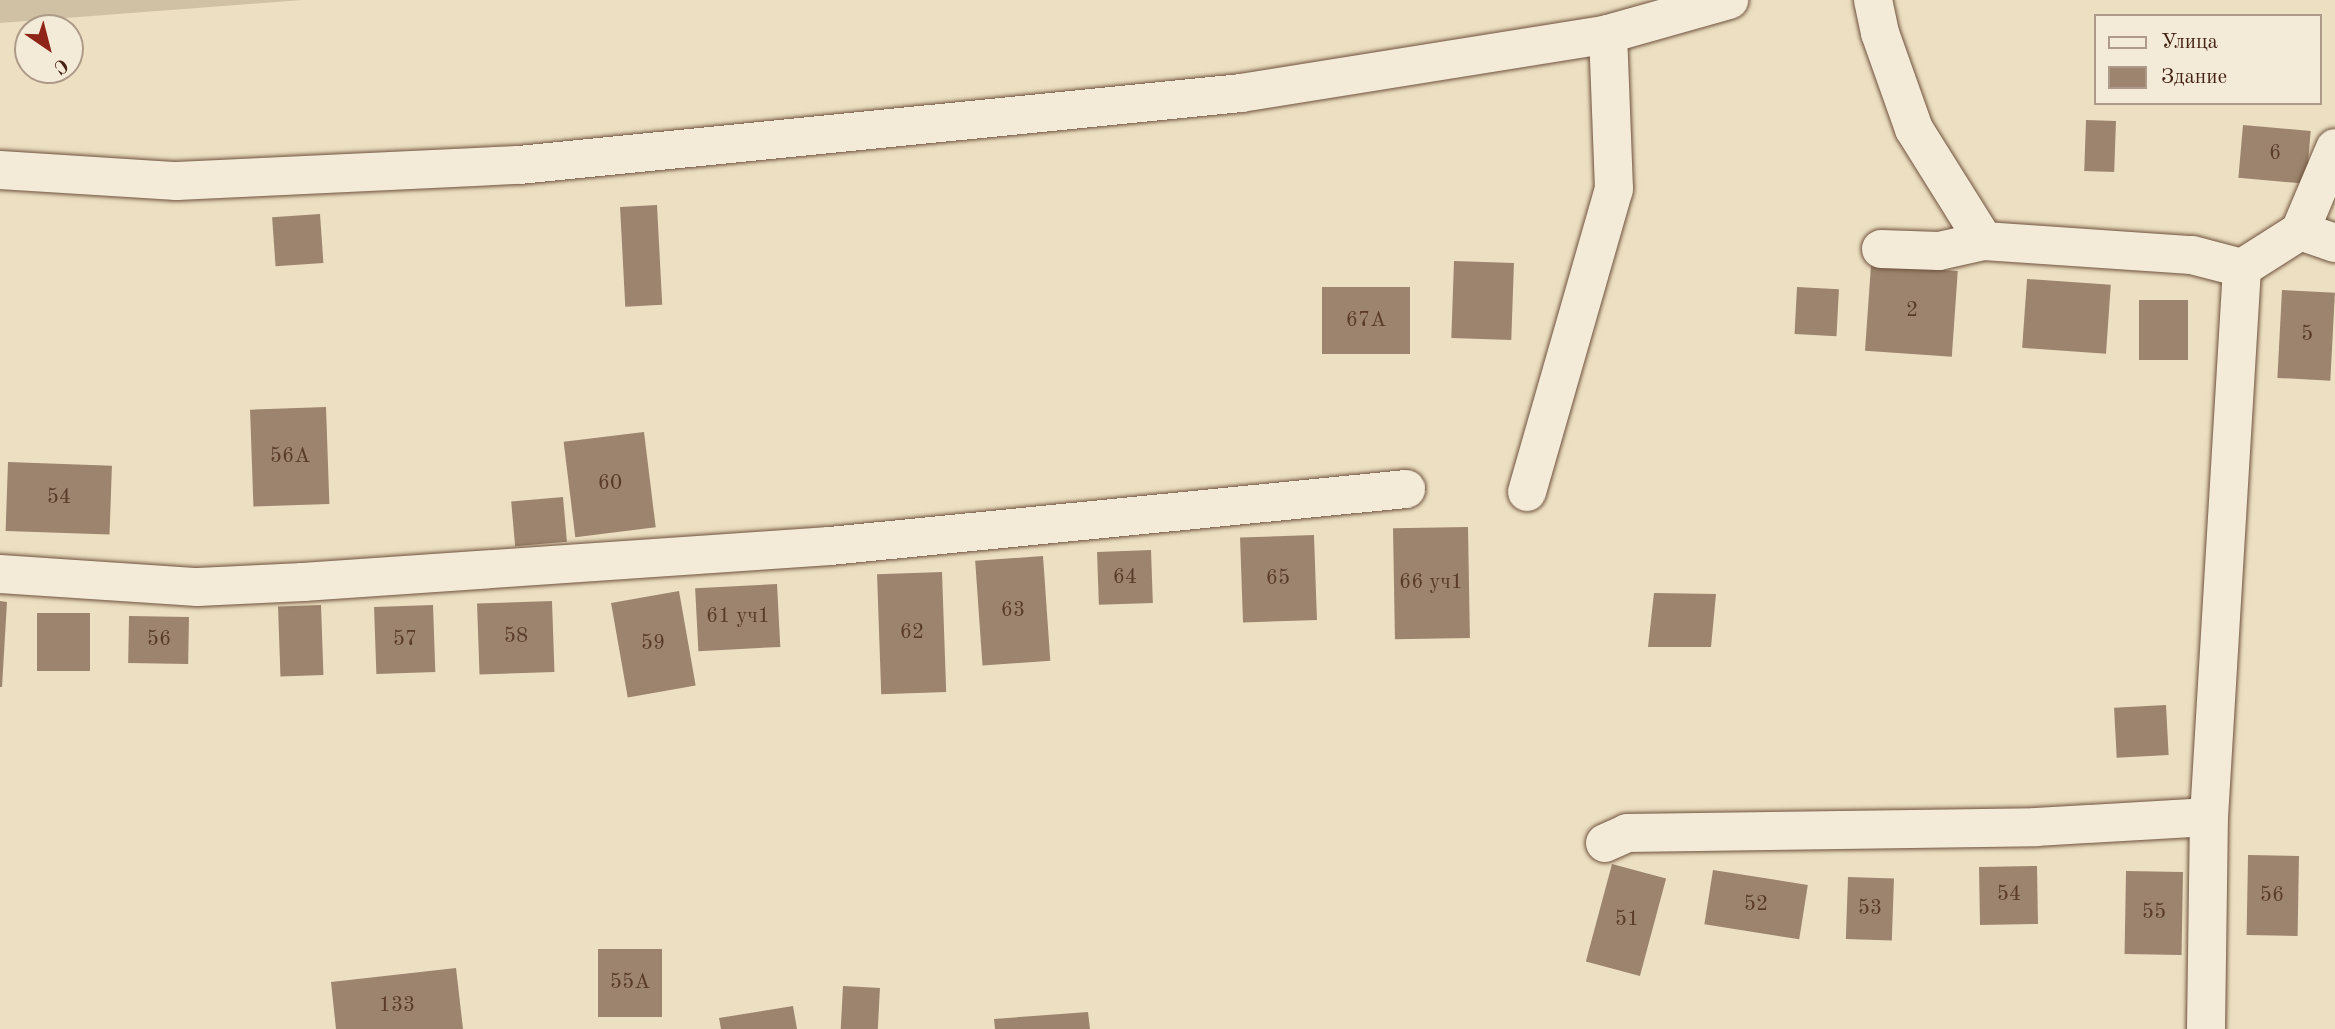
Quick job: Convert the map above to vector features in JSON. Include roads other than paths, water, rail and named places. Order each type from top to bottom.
[{"type":"street","points":[[0,170],[177,181],[519,165],[1241,93],[1608,34],[1729,0]]},
{"type":"street","points":[[1873,0],[1880,33],[1914,129],[1984,241]]},
{"type":"street","points":[[1527,492],[1614,189],[1608,34]]},
{"type":"street","points":[[1881,249],[1939,251],[1984,241],[2192,256],[2242,268],[2318,237],[2335,148]]},
{"type":"street","points":[[2206,1029],[2209,817],[2242,268]]},
{"type":"street","points":[[0,574],[198,587],[303,582],[830,546],[1406,489]]},
{"type":"street","points":[[1605,843],[1627,832],[2036,827],[2209,817]]}]
